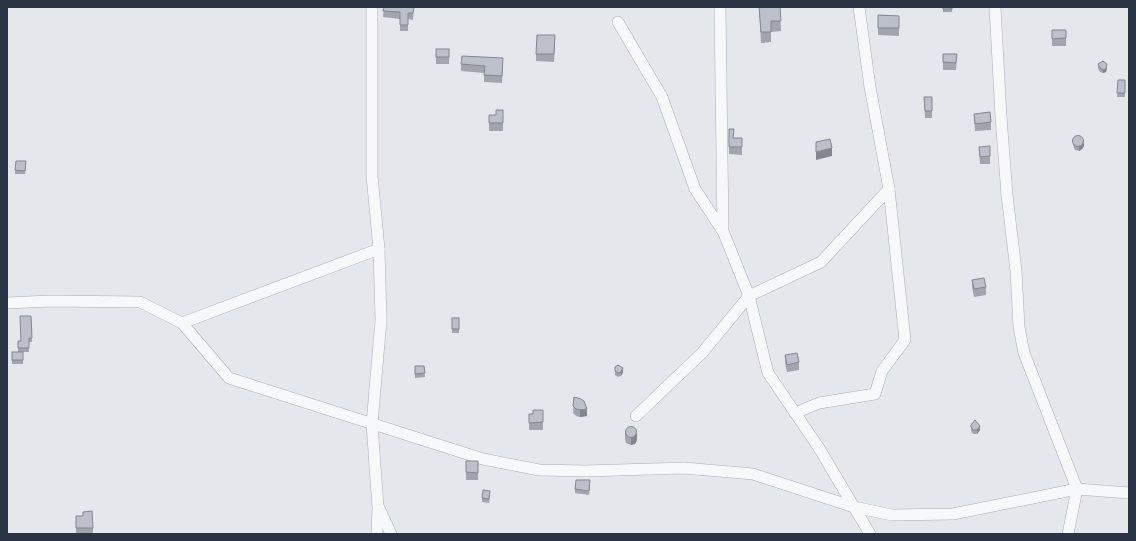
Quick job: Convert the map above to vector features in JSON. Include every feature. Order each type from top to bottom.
[{"type":"street","points":[[372,7],[372,176],[379,249],[381,320],[372,424],[378,508],[377,534]]},
{"type":"street","points":[[720,7],[723,231]]},
{"type":"street","points":[[795,413],[819,403],[875,394],[882,371],[905,340],[890,189],[870,87],[859,7]]},
{"type":"street","points":[[996,7],[1006,195],[1016,271],[1019,328],[1024,354],[1077,489],[1068,534]]},
{"type":"street","points":[[618,22],[662,97],[695,189],[723,231],[749,296],[768,374],[818,448],[870,534]]},
{"type":"street","points":[[636,416],[702,353],[749,296],[821,262],[890,189]]},
{"type":"street","points":[[182,323],[379,249]]},
{"type":"street","points":[[7,303],[50,301],[140,302],[182,323],[229,378],[483,459],[539,470],[586,471],[684,468],[753,474],[854,507],[892,515],[953,514],[1077,489],[1129,493]]},
{"type":"street","points":[[378,508],[391,534]]},
{"type":"building","points":[[384,7],[414,7],[413,13],[408,13],[408,25],[400,25],[400,12],[383,11]]},
{"type":"building","points":[[759,7],[780,7],[781,21],[771,21],[771,32],[761,32]]},
{"type":"building","points":[[943,7],[952,7],[952,9],[943,9]]},
{"type":"building","points":[[878,15],[899,16],[899,28],[878,28]]},
{"type":"building","points":[[1052,30],[1066,30],[1066,38],[1052,39]]},
{"type":"building","points":[[537,35],[555,35],[554,54],[536,54]]},
{"type":"building","points":[[436,49],[449,49],[449,57],[436,57]]},
{"type":"building","points":[[943,54],[957,54],[956,63],[943,62]]},
{"type":"building","points":[[462,56],[503,58],[502,76],[484,75],[485,66],[461,64]]},
{"type":"building","points":[[1103,61],[1107,64],[1106,69],[1103,70],[1098,64]]},
{"type":"building","points":[[1118,80],[1125,80],[1125,93],[1117,93]]},
{"type":"building","points":[[924,97],[932,97],[932,111],[925,111]]},
{"type":"building","points":[[496,110],[503,110],[503,123],[489,123],[489,115],[496,115]]},
{"type":"building","points":[[990,112],[991,122],[975,124],[974,114]]},
{"type":"building","points":[[729,129],[734,129],[733,138],[742,138],[742,147],[729,147]]},
{"type":"building","points":[[1076,136],[1080,136],[1082,137],[1082,145],[1076,146],[1073,143],[1073,139]]},
{"type":"building","points":[[830,139],[832,148],[816,152],[816,142]]},
{"type":"building","points":[[990,146],[990,156],[980,157],[979,147]]},
{"type":"building","points":[[16,161],[26,161],[25,171],[15,170]]},
{"type":"building","points":[[984,278],[986,287],[974,289],[972,280]]},
{"type":"building","points":[[20,316],[31,316],[32,338],[29,338],[29,348],[18,348],[18,341],[21,341]]},
{"type":"building","points":[[452,318],[459,318],[459,329],[452,329]]},
{"type":"building","points":[[12,352],[23,352],[23,360],[12,360]]},
{"type":"building","points":[[797,353],[799,362],[787,365],[785,355]]},
{"type":"building","points":[[618,365],[623,368],[621,372],[618,373],[615,371],[615,367]]},
{"type":"building","points":[[415,366],[424,366],[425,373],[415,374]]},
{"type":"building","points":[[574,397],[584,401],[587,409],[576,409],[573,406]]},
{"type":"building","points":[[533,410],[543,410],[543,422],[529,423],[529,414],[533,414]]},
{"type":"building","points":[[975,420],[980,426],[977,430],[973,430],[971,425]]},
{"type":"building","points":[[631,426],[635,428],[637,432],[635,436],[631,438],[627,436],[625,432],[627,428]]},
{"type":"building","points":[[466,461],[478,461],[478,473],[466,472]]},
{"type":"building","points":[[576,480],[590,480],[589,491],[575,489]]},
{"type":"building","points":[[483,490],[490,491],[489,499],[482,498]]},
{"type":"building","points":[[92,511],[93,528],[76,528],[76,516],[83,516],[83,512]]}]
